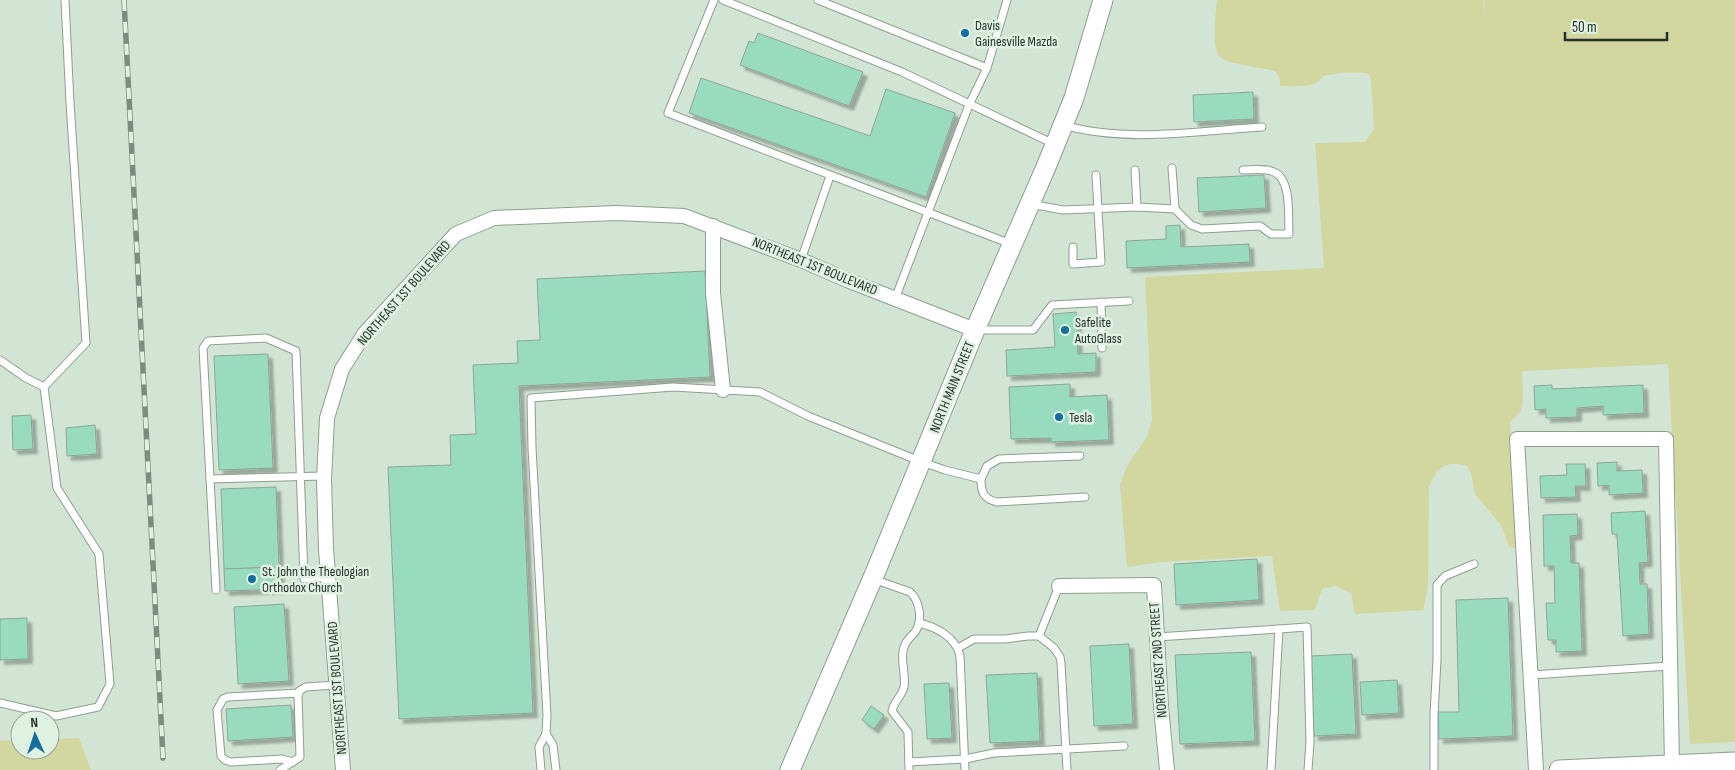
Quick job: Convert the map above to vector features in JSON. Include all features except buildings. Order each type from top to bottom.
[{"type":"main road","name":"NORTH MAIN STREET","points":[[790,770],[922,462],[975,330],[1074,98],[1103,0]]},
{"type":"main road","points":[[1559,770],[1735,762]]},
{"type":"street","name":"NORTHEAST 1ST BOULEVARD","points":[[343,770],[328,577],[324,476],[327,418],[342,369],[365,333],[456,234],[494,218],[616,213],[684,216],[801,260],[975,330]]},
{"type":"street","points":[[713,226],[713,293],[723,390]]},
{"type":"street","points":[[1536,770],[1517,439],[1666,439],[1672,765]]},
{"type":"street","name":"NORTHEAST 2ND STREET","points":[[1059,586],[1154,585],[1161,707],[1167,770]]},
{"type":"lane","points":[[44,386],[86,343],[70,103],[66,0]]},
{"type":"lane","points":[[714,0],[668,113],[1012,245]]},
{"type":"lane","points":[[723,0],[902,72],[1054,144]]},
{"type":"lane","points":[[818,0],[987,68]]},
{"type":"lane","points":[[895,299],[969,105],[987,68],[1007,0]]},
{"type":"lane","points":[[1062,125],[1086,132],[1119,134],[1262,127]]},
{"type":"lane","points":[[1172,168],[1175,209],[1191,225],[1202,228],[1260,226],[1271,234],[1289,234],[1284,180],[1275,172],[1243,170]]},
{"type":"lane","points":[[1135,170],[1137,207]]},
{"type":"lane","points":[[1073,247],[1073,264],[1101,262],[1096,175]]},
{"type":"lane","points":[[801,260],[830,176]]},
{"type":"lane","points":[[1030,204],[1063,210],[1137,207],[1175,209]]},
{"type":"lane","points":[[975,330],[1034,330],[1052,305],[1129,301]]},
{"type":"lane","points":[[1100,302],[1102,348]]},
{"type":"lane","points":[[216,590],[203,348],[208,341],[266,338],[296,351],[304,579],[328,577]]},
{"type":"lane","points":[[0,360],[26,378],[44,386]]},
{"type":"lane","points":[[0,703],[56,716],[98,707],[110,684],[99,554],[57,488],[44,386]]},
{"type":"lane","points":[[541,770],[539,746],[546,734],[547,715],[532,448],[531,398],[673,387],[760,392],[808,416],[922,462],[981,479]]},
{"type":"lane","points":[[1080,456],[999,459],[987,466],[981,479],[981,486],[985,497],[998,502],[1084,497]]},
{"type":"lane","points":[[210,479],[324,476]]},
{"type":"lane","points":[[1434,770],[1437,585],[1445,576],[1474,564]]},
{"type":"lane","points":[[872,579],[912,594],[918,604],[919,623],[903,648],[902,653],[905,684],[892,711],[908,732],[909,770]]},
{"type":"lane","points":[[1039,636],[1059,586]]},
{"type":"lane","points":[[919,623],[944,634],[958,648],[966,770]]},
{"type":"lane","points":[[1157,637],[1308,627],[1310,742],[1308,770]]},
{"type":"lane","points":[[1271,770],[1279,629]]},
{"type":"lane","points":[[958,648],[974,639],[1005,639],[1028,636],[1039,636],[1054,648],[1060,657],[1067,770]]},
{"type":"lane","points":[[1531,675],[1670,666]]},
{"type":"lane","points":[[280,770],[300,757],[299,691],[306,687],[336,685]]},
{"type":"lane","points":[[292,762],[282,759],[231,762],[225,760],[221,756],[217,710],[223,699],[228,697],[299,693]]},
{"type":"lane","points":[[546,734],[553,745],[556,770]]},
{"type":"lane","points":[[909,762],[965,759],[994,753],[1124,746]]},
{"type":"green space","points":[[1217,0],[1484,0],[1486,27],[1485,0],[1735,0],[1735,742],[1690,744],[1668,364],[1522,371],[1523,397],[1521,411],[1510,422],[1517,548],[1509,547],[1501,525],[1475,494],[1471,473],[1467,466],[1453,464],[1443,467],[1435,475],[1429,487],[1428,587],[1423,610],[1355,614],[1351,593],[1335,586],[1322,589],[1315,610],[1280,611],[1272,556],[1161,562],[1127,567],[1120,485],[1128,464],[1147,437],[1152,420],[1145,277],[1324,268],[1315,143],[1365,142],[1374,129],[1369,74],[1335,74],[1323,76],[1320,80],[1310,85],[1280,86],[1280,79],[1276,72],[1230,62],[1220,57],[1217,53],[1215,39]]},
{"type":"green space","points":[[79,738],[91,770],[0,770],[0,741],[10,740],[10,760],[60,760],[60,739]]},
{"type":"railway","points":[[124,0],[163,758]]},
{"type":"place","name":"Davis Gainesville Mazda","points":[[965,33]]},
{"type":"place","name":"Safelite AutoGlass","points":[[1065,330]]},
{"type":"place","name":"Tesla","points":[[1059,417]]},
{"type":"place","name":"St. John the Theologian Orthodox Church","points":[[252,579]]}]
